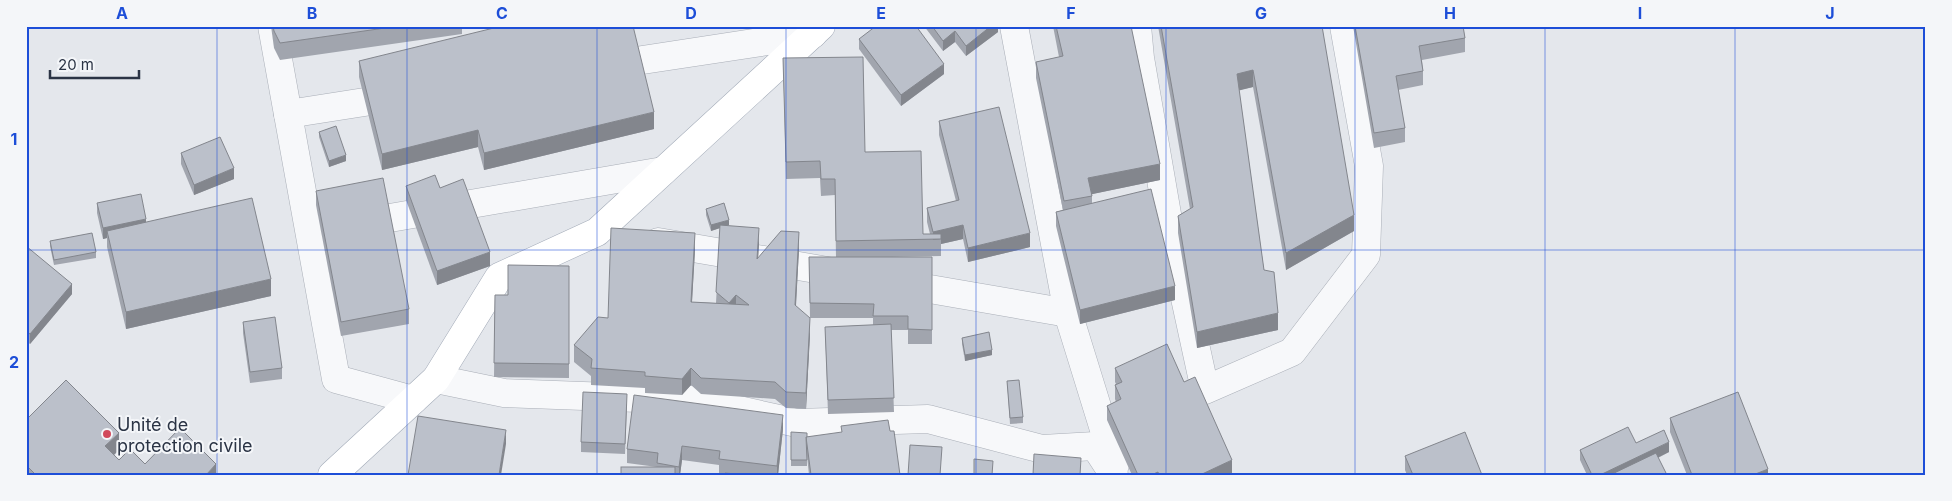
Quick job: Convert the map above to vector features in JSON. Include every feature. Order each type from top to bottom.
[{"type":"main road","points":[[333,474],[436,379],[499,277],[597,232],[817,30]]},
{"type":"street","points":[[272,26],[336,379],[414,400]]},
{"type":"street","points":[[1014,26],[1068,312],[1118,475]]},
{"type":"street","points":[[1137,26],[1140,58],[1168,220],[1205,390],[1292,352],[1366,255],[1369,166],[1344,26]]},
{"type":"street","points":[[579,69],[762,34],[817,30]]},
{"type":"street","points":[[288,114],[424,93]]},
{"type":"street","points":[[309,232],[662,171]]},
{"type":"street","points":[[597,232],[1068,312]]},
{"type":"street","points":[[436,379],[504,393],[693,400],[798,423],[928,419],[1042,449],[1095,446],[1114,475]]},
{"type":"building","points":[[273,26],[399,26],[280,43]]},
{"type":"building","points":[[502,26],[633,26],[654,112],[484,153],[478,130],[382,154],[359,61]]},
{"type":"building","points":[[876,26],[916,26],[944,64],[901,95],[859,39]]},
{"type":"building","points":[[932,26],[991,26],[966,46],[955,31],[943,41]]},
{"type":"building","points":[[1056,26],[1131,26],[1160,164],[1088,178],[1092,196],[1064,201],[1036,62],[1063,56]]},
{"type":"building","points":[[1161,26],[1322,26],[1354,215],[1286,253],[1253,70],[1237,74],[1264,270],[1274,272],[1278,313],[1197,332],[1178,216],[1193,207]]},
{"type":"building","points":[[1355,26],[1463,26],[1465,38],[1419,46],[1423,71],[1396,76],[1405,128],[1374,133]]},
{"type":"building","points":[[863,57],[865,152],[921,151],[923,234],[941,234],[941,239],[836,241],[835,179],[821,179],[820,161],[786,162],[783,58]]},
{"type":"building","points":[[999,107],[1030,233],[968,248],[963,225],[933,232],[927,208],[959,200],[939,121]]},
{"type":"building","points":[[336,126],[346,155],[329,161],[319,132]]},
{"type":"building","points":[[220,137],[234,168],[194,185],[181,153]]},
{"type":"building","points":[[435,175],[440,188],[463,179],[490,252],[437,271],[406,186]]},
{"type":"building","points":[[383,178],[409,309],[341,322],[316,191]]},
{"type":"building","points":[[1151,189],[1175,286],[1080,310],[1056,212]]},
{"type":"building","points":[[141,194],[146,219],[103,228],[97,203]]},
{"type":"building","points":[[252,198],[271,279],[126,312],[107,231]]},
{"type":"building","points":[[724,203],[729,220],[711,225],[706,209]]},
{"type":"building","points":[[720,225],[759,228],[757,259],[781,231],[799,232],[795,305],[810,318],[806,393],[786,392],[775,382],[701,378],[691,368],[682,379],[645,376],[645,372],[591,368],[592,359],[574,345],[598,317],[608,318],[611,228],[695,233],[691,302],[749,305],[736,295],[729,303],[716,292]]},
{"type":"building","points":[[92,233],[96,252],[54,260],[50,241]]},
{"type":"building","points":[[26,246],[72,284],[30,334],[26,331]]},
{"type":"building","points":[[809,257],[932,257],[932,330],[908,329],[908,316],[873,316],[874,304],[810,303]]},
{"type":"building","points":[[508,265],[569,266],[569,364],[494,363],[495,295],[508,295]]},
{"type":"building","points":[[275,317],[282,368],[250,372],[243,322]]},
{"type":"building","points":[[891,324],[894,398],[828,400],[825,327]]},
{"type":"building","points":[[989,332],[992,350],[965,355],[962,338]]},
{"type":"building","points":[[1167,344],[1184,382],[1195,377],[1232,460],[1200,475],[1159,475],[1158,472],[1151,475],[1138,475],[1107,406],[1121,399],[1115,385],[1122,382],[1115,368]]},
{"type":"building","points":[[66,380],[119,433],[105,446],[119,460],[130,449],[145,464],[180,428],[216,464],[206,475],[36,475],[26,465],[26,420]]},
{"type":"building","points":[[1019,380],[1023,417],[1010,418],[1007,381]]},
{"type":"building","points":[[583,392],[627,394],[625,444],[581,442]]},
{"type":"building","points":[[1738,392],[1768,469],[1753,475],[1692,475],[1670,418]]},
{"type":"building","points":[[634,395],[783,415],[777,466],[719,459],[720,451],[682,446],[679,467],[657,463],[658,453],[627,449]]},
{"type":"building","points":[[418,416],[506,430],[499,475],[408,475]]},
{"type":"building","points":[[888,420],[890,431],[894,431],[900,475],[811,475],[806,437],[842,432],[841,426]]},
{"type":"building","points":[[1628,427],[1636,443],[1664,430],[1669,442],[1600,475],[1592,475],[1580,450]]},
{"type":"building","points":[[791,432],[807,433],[807,460],[791,460]]},
{"type":"building","points":[[1465,432],[1482,475],[1413,475],[1405,456]]},
{"type":"building","points":[[910,445],[942,447],[940,475],[908,475]]},
{"type":"building","points":[[1656,453],[1667,475],[1610,475]]},
{"type":"building","points":[[1034,454],[1081,458],[1080,475],[1033,475]]},
{"type":"building","points":[[974,459],[993,461],[992,475],[974,475]]},
{"type":"building","points":[[621,467],[675,467],[675,475],[621,475]]},
{"type":"building","points":[[725,473],[746,475],[725,475]]},
{"type":"place","name":"Unité de protection civile","points":[[107,434]]}]
